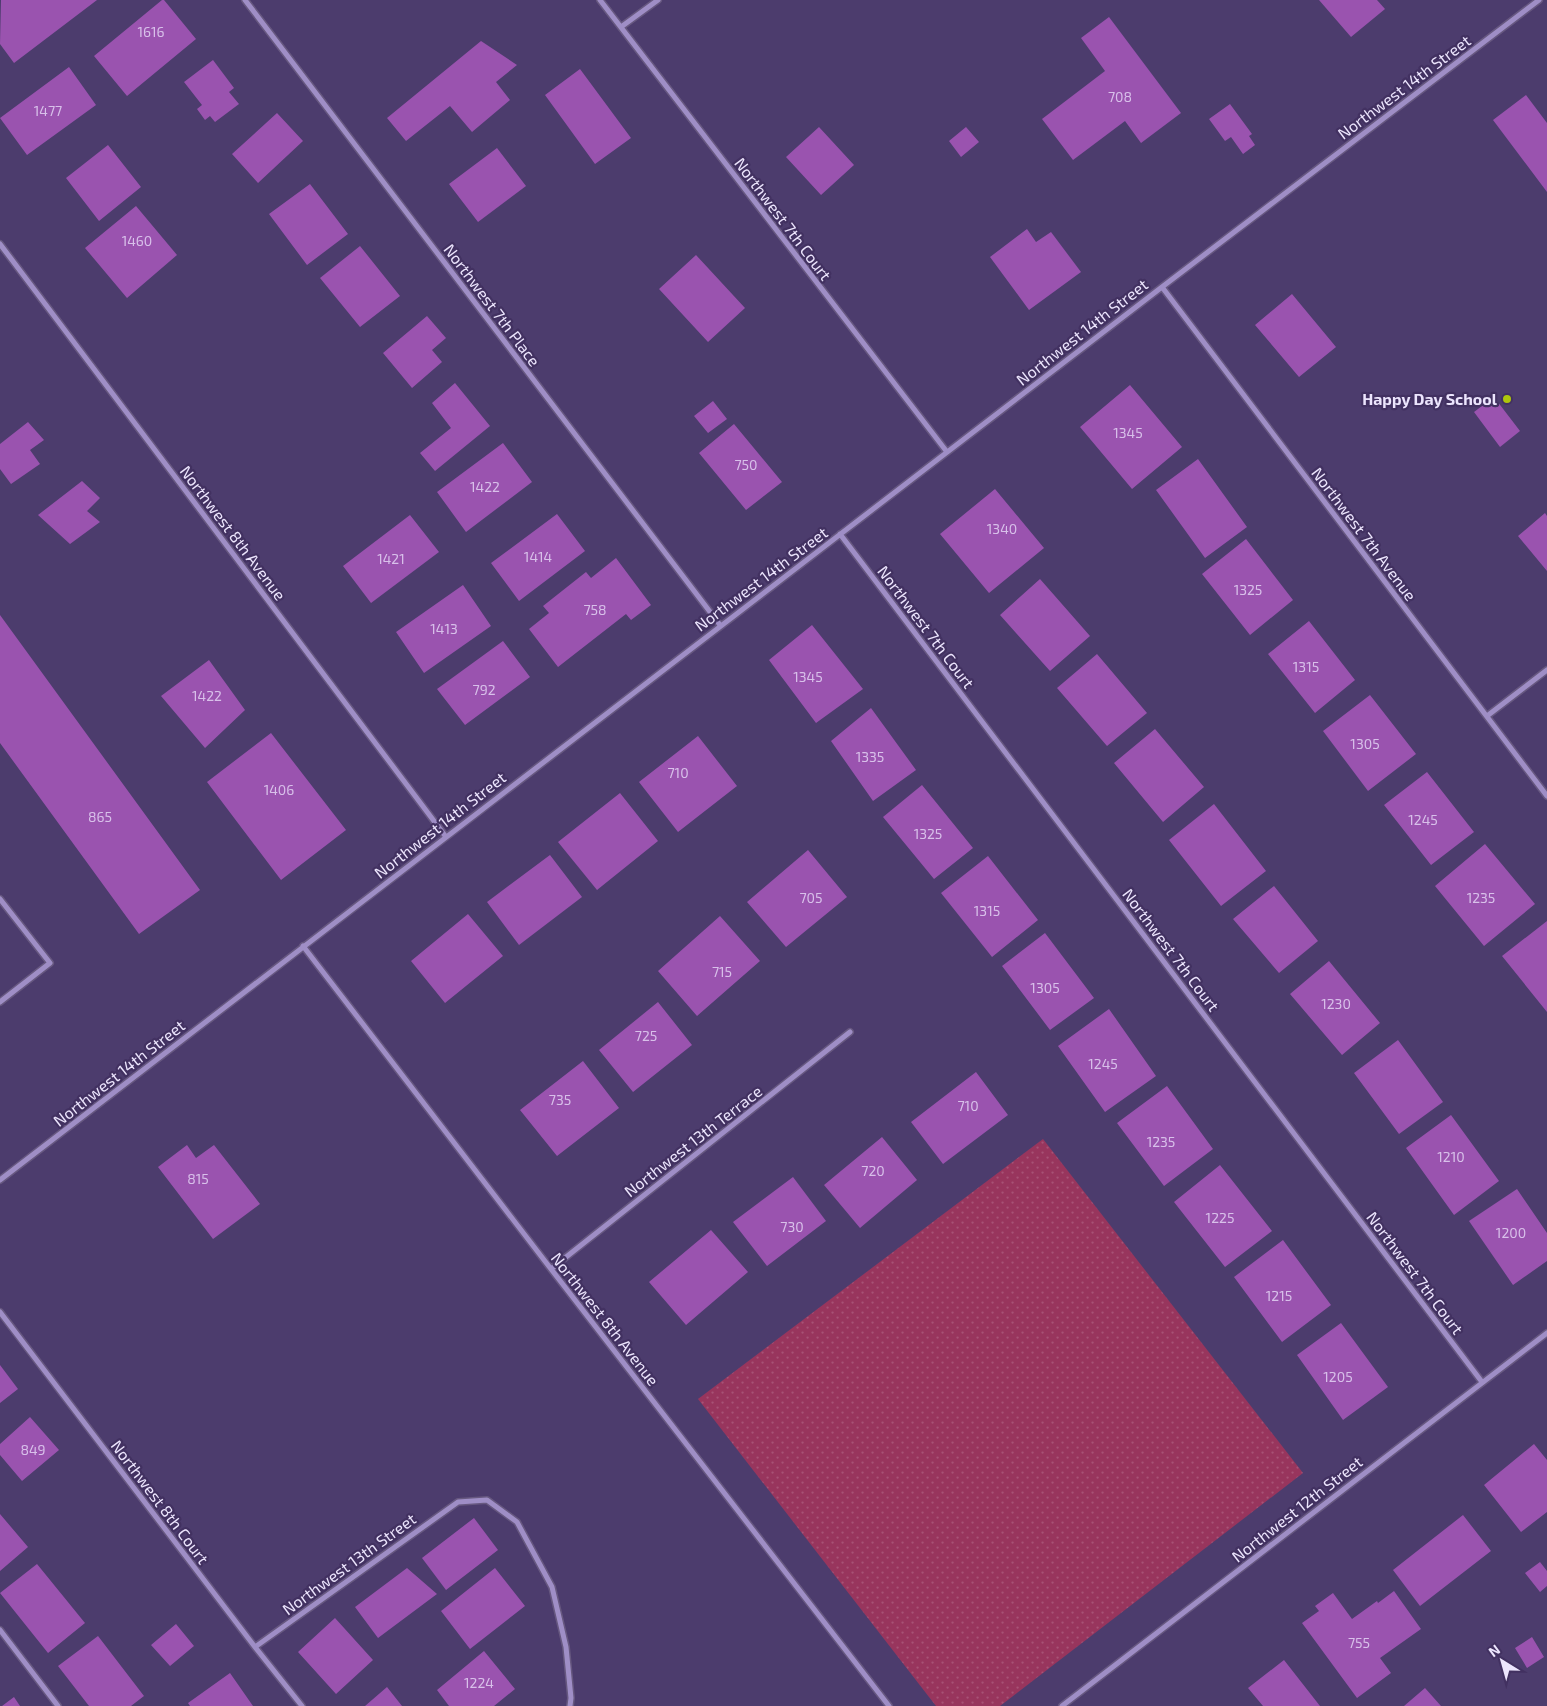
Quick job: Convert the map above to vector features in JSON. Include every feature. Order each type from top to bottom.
[{"type":"street","name":"Northwest 7th Place","points":[[244,0],[720,625]]},
{"type":"street","name":"Northwest 7th Court","points":[[600,0],[947,452]]},
{"type":"street","points":[[620,27],[658,0]]},
{"type":"street","name":"Northwest 14th Street","points":[[0,1180],[720,625],[1539,0]]},
{"type":"street","name":"Northwest 8th Avenue","points":[[0,244],[446,837]]},
{"type":"street","name":"Northwest 7th Avenue","points":[[1162,287],[1547,796]]},
{"type":"street","name":"Northwest 7th Court","points":[[840,534],[1482,1382]]},
{"type":"street","points":[[1487,716],[1547,670]]},
{"type":"street","points":[[0,899],[50,963],[0,1002]]},
{"type":"street","name":"Northwest 8th Avenue","points":[[303,946],[550,1269],[889,1706]]},
{"type":"street","name":"Northwest 13th Terrace","points":[[550,1269],[850,1032]]},
{"type":"street","name":"Northwest 8th Court","points":[[0,1312],[302,1706]]},
{"type":"street","name":"Northwest 12th Street","points":[[1062,1706],[1547,1333]]},
{"type":"street","name":"Northwest 13th Street","points":[[255,1647],[458,1502],[487,1500],[517,1522],[552,1587],[566,1647],[571,1698],[570,1706]]},
{"type":"street","points":[[0,1630],[58,1706]]},
{"type":"shaded area","points":[[1043,1139],[1303,1473],[1000,1706],[936,1706],[698,1399]]},
{"type":"building","points":[[1,0],[97,0],[14,63],[0,44]]},
{"type":"building","points":[[164,0],[196,39],[127,96],[94,56]]},
{"type":"building","points":[[1319,0],[1377,0],[1385,9],[1351,37]]},
{"type":"building","points":[[1109,17],[1181,113],[1141,143],[1125,121],[1073,160],[1042,119],[1105,71],[1081,38]]},
{"type":"building","points":[[481,41],[517,65],[496,82],[510,100],[472,132],[450,106],[406,141],[387,118]]},
{"type":"building","points":[[213,60],[234,88],[229,92],[239,104],[215,122],[210,116],[205,120],[197,109],[202,105],[184,82]]},
{"type":"building","points":[[69,67],[96,105],[27,155],[0,118]]},
{"type":"building","points":[[580,69],[631,138],[595,164],[545,95]]},
{"type":"building","points":[[1526,95],[1547,123],[1547,192],[1493,120]]},
{"type":"building","points":[[1230,104],[1252,134],[1249,136],[1255,145],[1243,154],[1231,137],[1225,141],[1209,119]]},
{"type":"building","points":[[277,113],[303,141],[258,183],[232,154]]},
{"type":"building","points":[[819,127],[854,165],[821,195],[786,157]]},
{"type":"building","points":[[966,127],[979,142],[961,157],[949,141]]},
{"type":"building","points":[[108,145],[141,187],[99,221],[66,178]]},
{"type":"building","points":[[497,148],[526,186],[478,222],[449,184]]},
{"type":"building","points":[[310,184],[348,234],[307,265],[269,214]]},
{"type":"building","points":[[136,206],[177,255],[127,298],[85,248]]},
{"type":"building","points":[[1027,229],[1036,242],[1051,232],[1081,272],[1029,310],[990,257]]},
{"type":"building","points":[[360,246],[400,296],[360,327],[320,278]]},
{"type":"building","points":[[696,255],[745,308],[708,342],[659,289]]},
{"type":"building","points":[[1292,294],[1336,347],[1299,377],[1255,325]]},
{"type":"building","points":[[427,316],[446,338],[432,350],[442,362],[412,388],[383,353]]},
{"type":"building","points":[[455,383],[490,426],[435,471],[420,453],[451,428],[432,403]]},
{"type":"building","points":[[1130,385],[1182,447],[1132,489],[1080,427]]},
{"type":"building","points":[[1494,397],[1520,431],[1500,447],[1474,412]]},
{"type":"building","points":[[713,401],[727,419],[708,433],[694,416]]},
{"type":"building","points":[[28,422],[44,440],[30,450],[40,464],[11,484],[0,469],[0,444]]},
{"type":"building","points":[[734,424],[782,482],[746,510],[699,453]]},
{"type":"building","points":[[503,443],[532,482],[466,532],[437,492]]},
{"type":"building","points":[[1198,459],[1247,527],[1205,558],[1156,490]]},
{"type":"building","points":[[82,481],[100,498],[87,511],[100,522],[70,544],[38,515]]},
{"type":"building","points":[[995,489],[1044,548],[989,593],[940,534]]},
{"type":"building","points":[[1545,513],[1547,516],[1547,571],[1518,536]]},
{"type":"building","points":[[557,514],[585,551],[519,601],[491,563]]},
{"type":"building","points":[[410,515],[439,552],[371,603],[343,566]]},
{"type":"building","points":[[1246,539],[1293,600],[1250,635],[1202,574]]},
{"type":"building","points":[[616,558],[651,605],[631,620],[626,614],[558,667],[529,629],[549,613],[543,606],[586,572],[591,578]]},
{"type":"building","points":[[1040,579],[1090,636],[1050,671],[1000,615]]},
{"type":"building","points":[[463,585],[491,626],[424,673],[396,632]]},
{"type":"building","points":[[0,615],[200,890],[139,934],[0,743]]},
{"type":"building","points":[[1309,621],[1355,680],[1315,713],[1268,654]]},
{"type":"building","points":[[812,625],[863,689],[816,723],[769,660]]},
{"type":"building","points":[[503,641],[530,677],[465,725],[437,689]]},
{"type":"building","points":[[1097,654],[1147,713],[1107,746],[1057,688]]},
{"type":"building","points":[[209,660],[245,710],[205,748],[161,696]]},
{"type":"building","points":[[1370,695],[1416,754],[1368,791],[1323,731]]},
{"type":"building","points":[[871,708],[916,770],[873,801],[831,741]]},
{"type":"building","points":[[1155,729],[1204,787],[1163,822],[1114,763]]},
{"type":"building","points":[[271,733],[346,830],[281,880],[207,782]]},
{"type":"building","points":[[698,736],[737,786],[678,832],[639,782]]},
{"type":"building","points":[[1427,772],[1474,832],[1431,865],[1384,805]]},
{"type":"building","points":[[922,785],[973,848],[934,879],[883,817]]},
{"type":"building","points":[[620,793],[658,841],[597,890],[558,842]]},
{"type":"building","points":[[1214,804],[1266,871],[1221,906],[1169,840]]},
{"type":"building","points":[[1485,844],[1535,904],[1484,946],[1435,886]]},
{"type":"building","points":[[808,850],[847,897],[786,947],[747,902]]},
{"type":"building","points":[[550,855],[582,897],[519,945],[487,902]]},
{"type":"building","points":[[988,856],[1038,920],[992,957],[941,893]]},
{"type":"building","points":[[1274,886],[1318,941],[1279,973],[1233,919]]},
{"type":"building","points":[[468,914],[503,956],[445,1003],[411,961]]},
{"type":"building","points":[[720,916],[760,961],[697,1016],[658,971]]},
{"type":"building","points":[[1547,921],[1547,1012],[1502,956]]},
{"type":"building","points":[[1045,933],[1094,998],[1050,1030],[1002,966]]},
{"type":"building","points":[[1329,961],[1380,1023],[1342,1055],[1290,994]]},
{"type":"building","points":[[658,1002],[692,1045],[633,1092],[599,1050]]},
{"type":"building","points":[[1109,1009],[1156,1076],[1105,1112],[1058,1046]]},
{"type":"building","points":[[1398,1040],[1443,1102],[1399,1134],[1354,1073]]},
{"type":"building","points":[[583,1061],[619,1108],[557,1156],[520,1110]]},
{"type":"building","points":[[976,1072],[1008,1115],[943,1164],[911,1122]]},
{"type":"building","points":[[1167,1086],[1213,1149],[1164,1186],[1117,1123]]},
{"type":"building","points":[[1451,1115],[1499,1181],[1454,1215],[1406,1148]]},
{"type":"building","points":[[882,1137],[917,1180],[860,1228],[824,1185]]},
{"type":"building","points":[[187,1145],[196,1158],[214,1145],[260,1204],[213,1239],[158,1167]]},
{"type":"building","points":[[1220,1165],[1272,1231],[1225,1267],[1174,1202]]},
{"type":"building","points":[[793,1177],[826,1221],[767,1266],[733,1222]]},
{"type":"building","points":[[1517,1189],[1547,1233],[1547,1261],[1513,1285],[1469,1221]]},
{"type":"building","points":[[711,1230],[748,1272],[686,1325],[649,1282]]},
{"type":"building","points":[[1283,1240],[1331,1305],[1282,1342],[1234,1277]]},
{"type":"building","points":[[1341,1323],[1388,1387],[1343,1420],[1297,1355]]},
{"type":"building","points":[[0,1365],[18,1389],[0,1403]]},
{"type":"building","points":[[30,1417],[59,1450],[22,1481],[0,1455],[0,1444]]},
{"type":"building","points":[[1534,1444],[1547,1460],[1547,1512],[1521,1532],[1484,1485]]},
{"type":"building","points":[[0,1514],[28,1547],[0,1571]]},
{"type":"building","points":[[1463,1515],[1491,1551],[1420,1606],[1393,1570]]},
{"type":"building","points":[[474,1518],[498,1550],[446,1590],[422,1558]]},
{"type":"building","points":[[1540,1562],[1547,1571],[1547,1586],[1540,1592],[1525,1573]]},
{"type":"building","points":[[37,1564],[85,1623],[48,1653],[0,1593]]},
{"type":"building","points":[[407,1568],[437,1594],[378,1638],[355,1607]]},
{"type":"building","points":[[495,1568],[525,1606],[470,1649],[441,1611]]},
{"type":"building","points":[[1394,1591],[1421,1629],[1380,1658],[1391,1673],[1357,1698],[1302,1623],[1319,1611],[1315,1606],[1333,1593],[1352,1619]]},
{"type":"building","points":[[335,1618],[373,1660],[336,1694],[298,1652]]},
{"type":"building","points":[[176,1624],[194,1646],[170,1666],[151,1645]]},
{"type":"building","points":[[98,1636],[144,1696],[131,1706],[89,1706],[58,1666]]},
{"type":"building","points":[[1532,1637],[1544,1657],[1527,1668],[1515,1648]]},
{"type":"building","points":[[484,1651],[515,1689],[494,1706],[449,1706],[437,1690]]},
{"type":"building","points":[[1284,1660],[1320,1706],[1263,1706],[1248,1688]]},
{"type":"building","points":[[230,1673],[253,1706],[190,1706],[188,1703]]},
{"type":"building","points":[[387,1687],[402,1706],[365,1706]]},
{"type":"building","points":[[1425,1688],[1441,1706],[1404,1706]]},
{"type":"building","points":[[14,1697],[20,1706],[2,1706]]},
{"type":"place","name":"Happy Day School","points":[[1507,399]]}]
